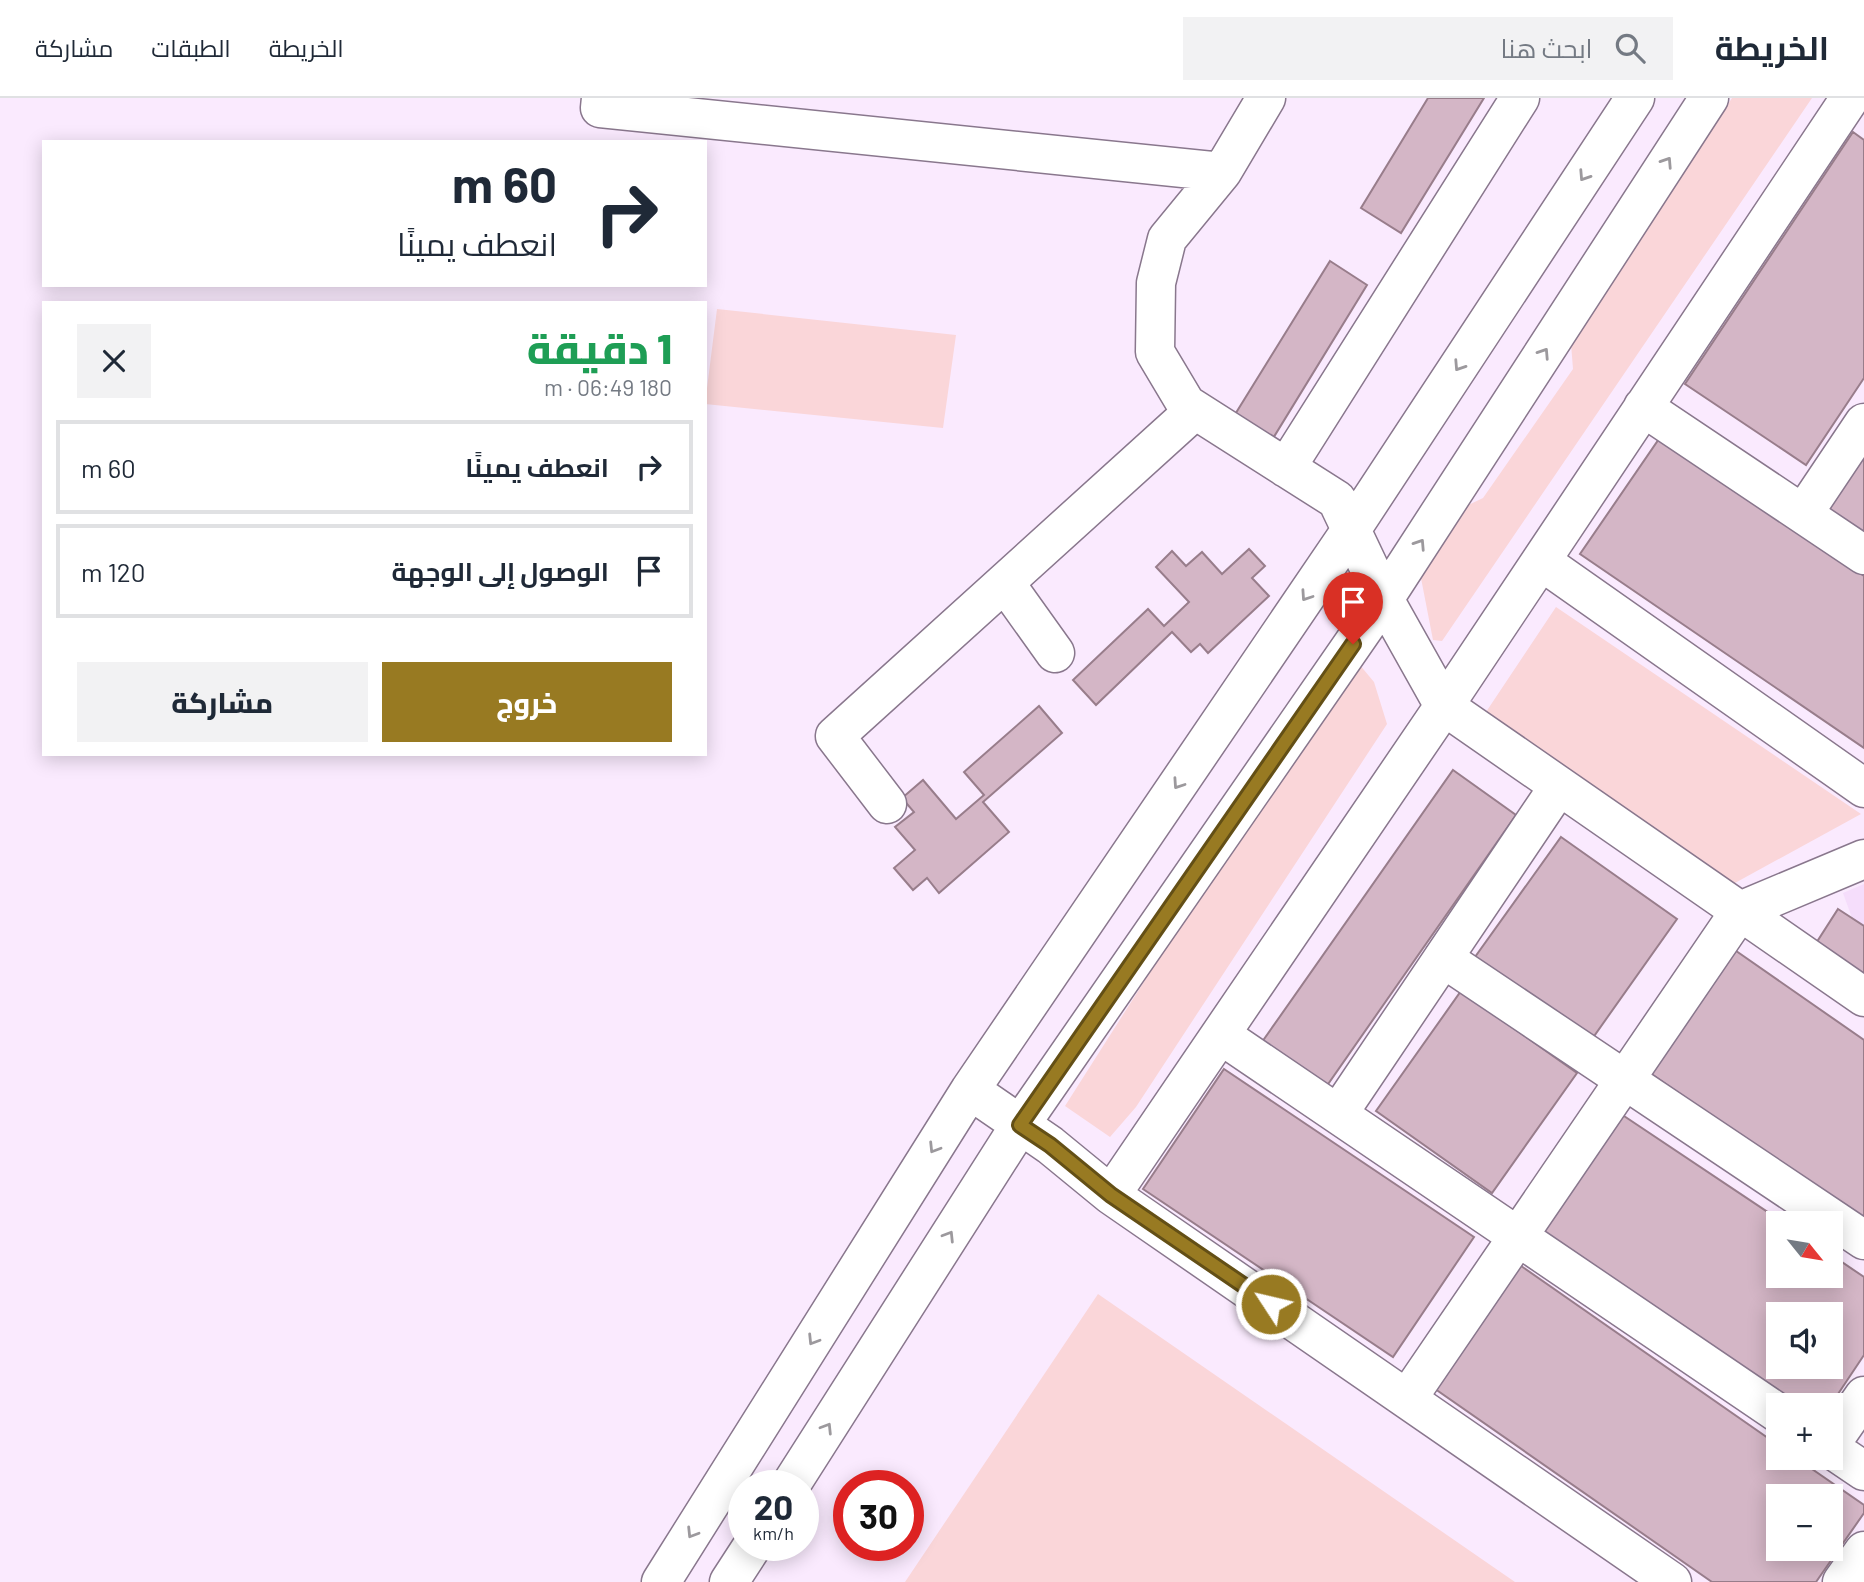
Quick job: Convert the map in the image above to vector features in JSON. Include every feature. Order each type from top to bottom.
[{"type":"street","points":[[601,98],[600,108],[1222,173]]},
{"type":"street","points":[[1266,98],[1222,173],[1167,239],[1156,283],[1155,352],[1186,404],[1336,500],[1384,599],[1444,706],[1864,997]]},
{"type":"street","points":[[1286,468],[1520,98]]},
{"type":"street","points":[[661,1582],[970,1090],[1351,530],[1635,98]]},
{"type":"street","points":[[800,1470],[1020,1125],[1384,599],[1709,98]]},
{"type":"street","points":[[1111,1195],[1444,706],[1850,98]]},
{"type":"street","points":[[1857,98],[1864,103]]},
{"type":"street","points":[[1643,407],[1864,555]]},
{"type":"street","points":[[887,804],[835,736],[1195,410]]},
{"type":"street","points":[[1803,514],[1864,424]]},
{"type":"street","points":[[1541,561],[1864,788]]},
{"type":"street","points":[[1004,583],[1055,653]]},
{"type":"street","points":[[1338,1114],[1559,786]]},
{"type":"street","points":[[1407,1399],[1740,911],[1864,859]]},
{"type":"street","points":[[1443,958],[1864,1240]]},
{"type":"street","points":[[1221,1035],[1766,1405]]},
{"type":"street","points":[[970,1090],[1050,1145],[1111,1195],[1672,1582]]},
{"type":"street","points":[[1843,1428],[1864,1396]]},
{"type":"street","points":[[1843,1456],[1864,1471]]},
{"type":"street","points":[[1842,1582],[1864,1551]]},
{"type":"street","points":[[729,1582],[742,1561]]},
{"type":"shaded area","points":[[1732,98],[1812,98],[1442,641],[1433,640],[1420,573],[1460,509],[1483,498],[1573,369],[1571,344]]},
{"type":"shaded area","points":[[717,309],[956,335],[943,428],[707,404]]},
{"type":"shaded area","points":[[1556,607],[1861,814],[1724,889],[1480,721]]},
{"type":"shaded area","points":[[1359,664],[1374,682],[1387,724],[1136,1107],[1110,1137],[1065,1106],[1189,911]]},
{"type":"shaded area","points":[[1864,884],[1864,981],[1813,948],[1838,909],[1852,918],[1843,893]]},
{"type":"shaded area","points":[[1098,1294],[1515,1582],[905,1582],[919,1561],[924,1561],[924,1554]]},
{"type":"building","points":[[1428,98],[1484,98],[1401,233],[1361,208]]},
{"type":"building","points":[[1853,132],[1864,140],[1864,378],[1806,465],[1685,384]]},
{"type":"building","points":[[1330,261],[1367,285],[1264,453],[1226,429]]},
{"type":"building","points":[[1661,436],[1864,576],[1864,748],[1580,554]]},
{"type":"building","points":[[1864,454],[1864,537],[1826,511]]},
{"type":"building","points":[[1249,549],[1265,566],[1252,578],[1269,596],[1208,653],[1200,644],[1191,652],[1172,632],[1096,705],[1073,680],[1148,609],[1164,626],[1189,602],[1156,567],[1172,551],[1186,566],[1202,552],[1222,574]]},
{"type":"building","points":[[1039,706],[1062,733],[983,802],[1009,832],[939,893],[927,878],[913,890],[894,868],[915,850],[895,827],[914,812],[902,798],[923,780],[956,819],[984,795],[964,772]]},
{"type":"building","points":[[1453,770],[1516,815],[1326,1087],[1262,1042]]},
{"type":"building","points":[[1561,837],[1677,919],[1592,1039],[1475,957]]},
{"type":"building","points":[[1838,909],[1864,926],[1864,981],[1813,948]]},
{"type":"building","points":[[1729,946],[1864,1040],[1864,1223],[1643,1068]]},
{"type":"building","points":[[1461,991],[1577,1073],[1492,1193],[1376,1111]]},
{"type":"building","points":[[1224,1069],[1474,1237],[1393,1357],[1143,1189]]},
{"type":"building","points":[[1615,1110],[1766,1211],[1766,1288],[1843,1288],[1843,1263],[1864,1277],[1864,1355],[1839,1393],[1770,1393],[1532,1234]]},
{"type":"building","points":[[1514,1261],[1766,1437],[1766,1470],[1813,1470],[1834,1484],[1766,1484],[1766,1561],[1831,1561],[1816,1582],[1712,1582],[1428,1384]]},
{"type":"building","points":[[1843,1490],[1864,1505],[1864,1513],[1843,1543]]},
{"type":"route","points":[[1271,1304],[1111,1195],[1050,1145],[1020,1125],[1353,644]]}]
